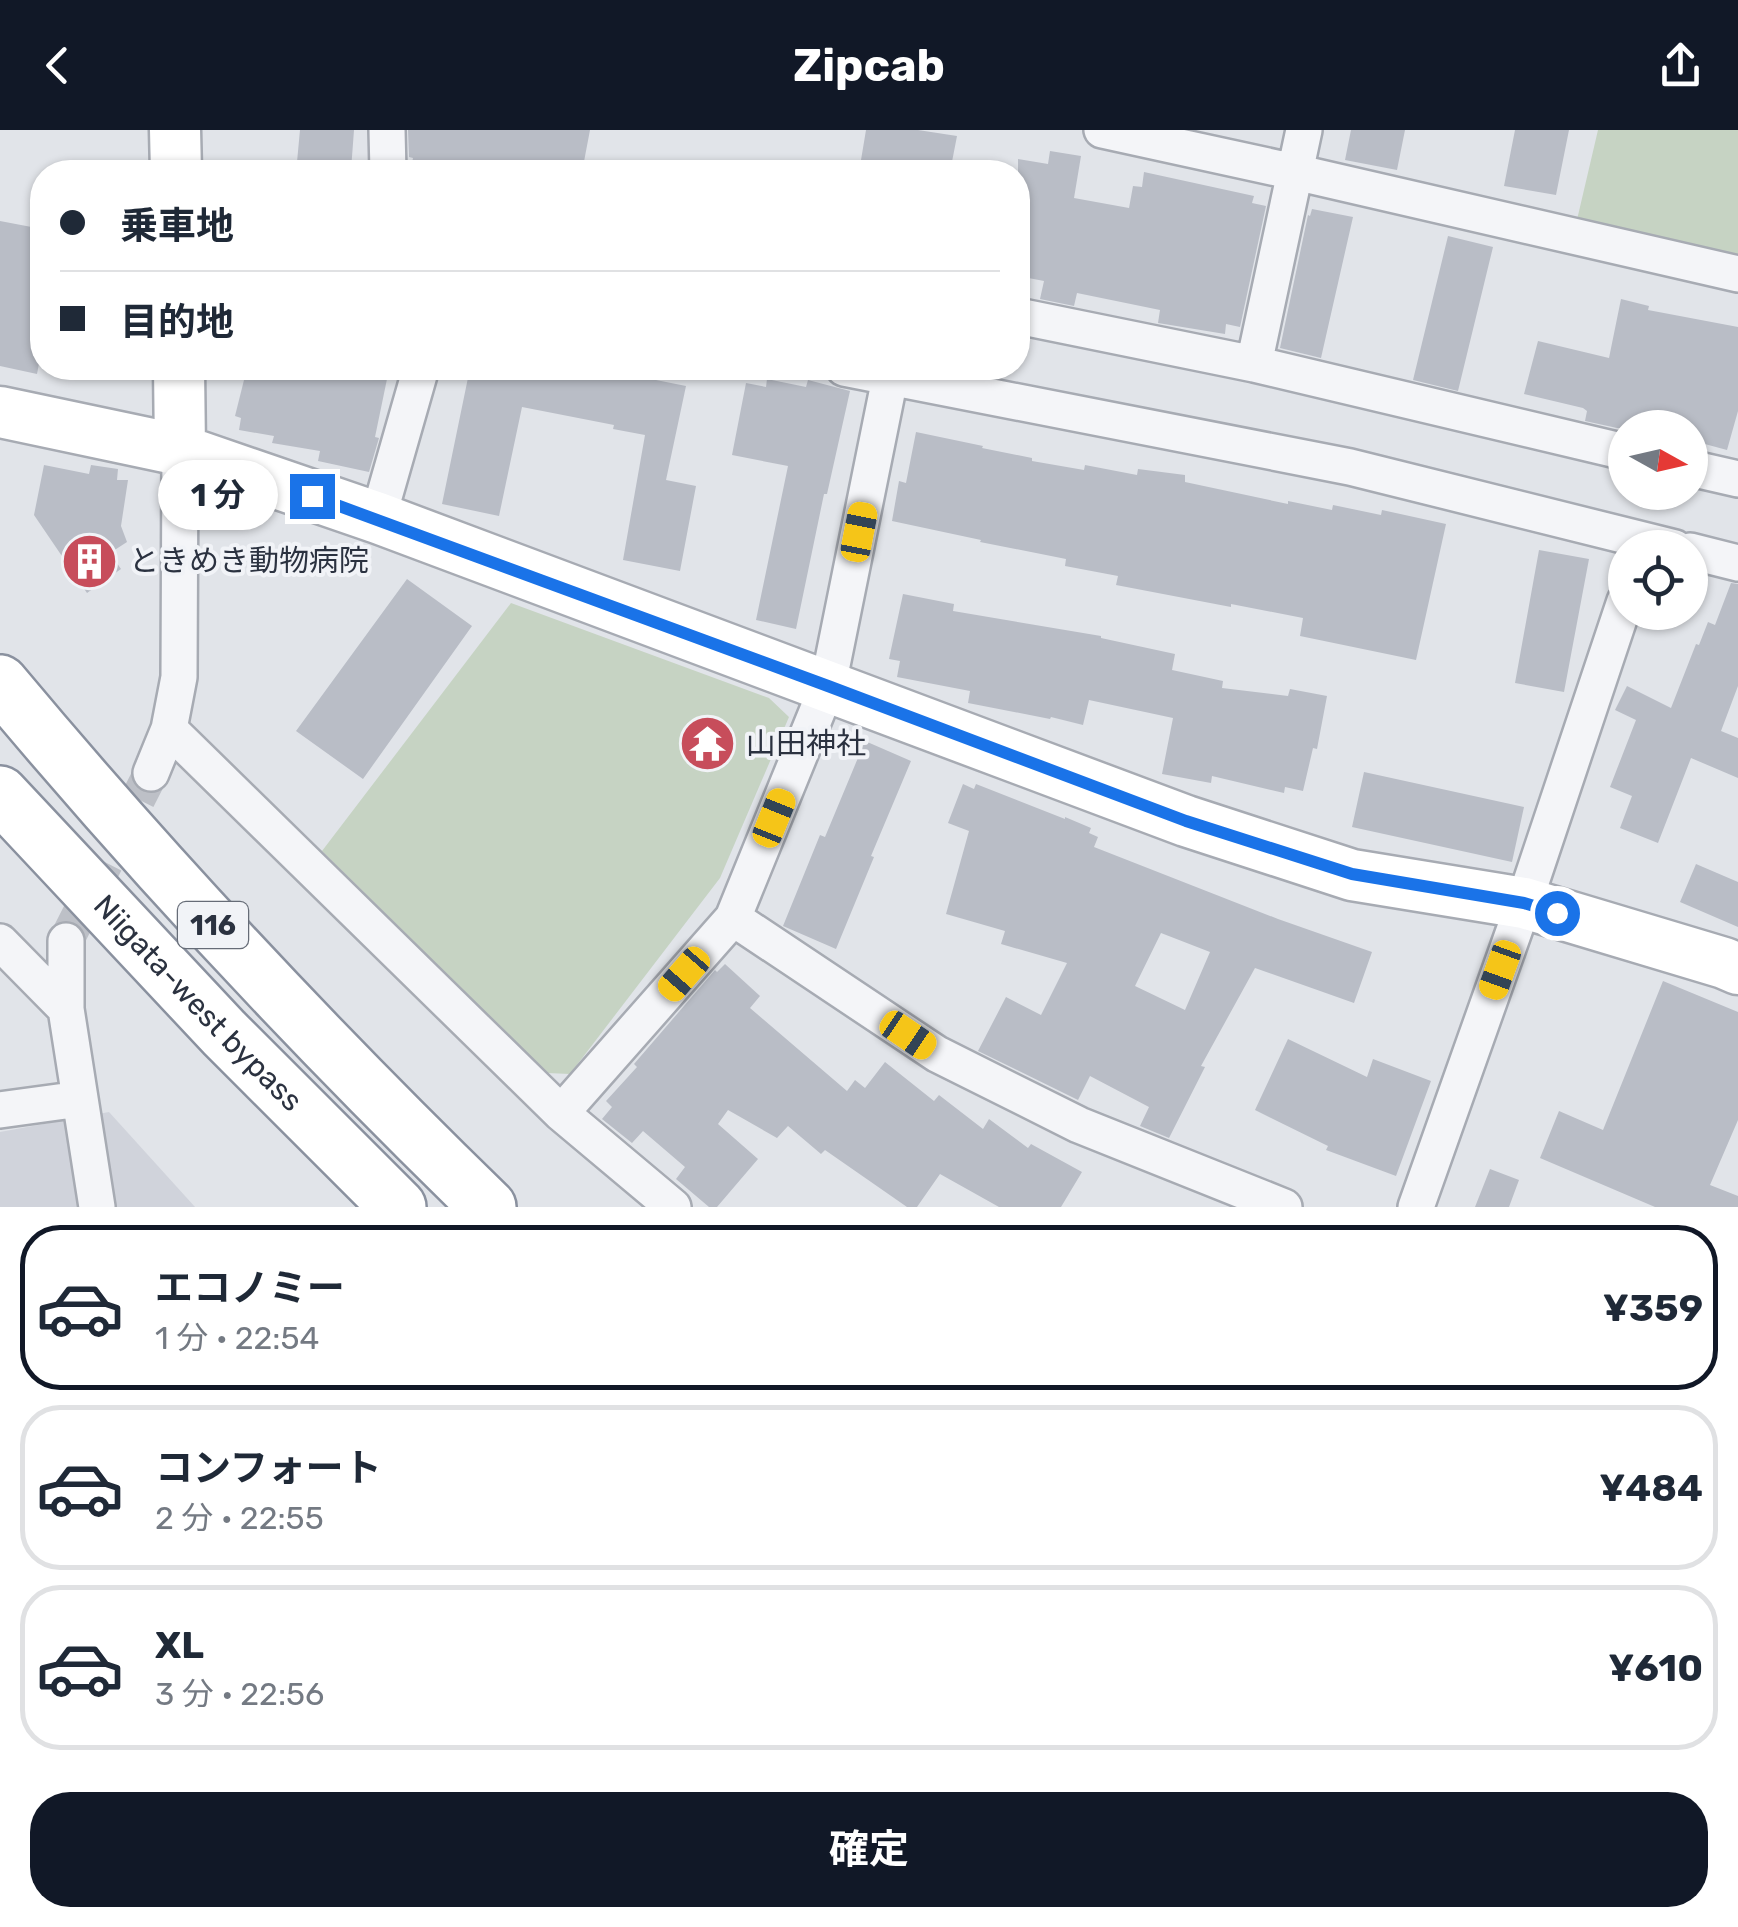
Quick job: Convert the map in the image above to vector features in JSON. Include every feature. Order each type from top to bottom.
[{"type":"highway","name":"Niigata-west bypass","points":[[0,683],[72,769],[260,977],[488,1207]]},
{"type":"highway","name":"Niigata-west bypass","points":[[0,794],[224,1033],[394,1204]]},
{"type":"highway","name":"116","points":[[438,1158],[500,1207]]},
{"type":"street","points":[[176,130],[176,160]]},
{"type":"street","points":[[388,130],[388,160]]},
{"type":"street","points":[[1102,130],[1738,274]]},
{"type":"street","points":[[1254,364],[1304,130]]},
{"type":"street","points":[[1030,318],[1254,364],[1608,448]]},
{"type":"street","points":[[151,773],[169,730],[178,677],[179,380]]},
{"type":"street","points":[[378,518],[418,380]]},
{"type":"street","points":[[561,1113],[733,918],[828,686],[890,380]]},
{"type":"street","points":[[900,380],[1350,467],[1608,533]]},
{"type":"street","points":[[0,412],[180,450],[378,518],[1186,821],[1352,874],[1524,903],[1738,969]]},
{"type":"street","points":[[1708,472],[1738,479]]},
{"type":"street","points":[[1708,556],[1738,563]]},
{"type":"street","points":[[1416,1207],[1616,630]]},
{"type":"street","points":[[169,730],[561,1113],[673,1207]]},
{"type":"street","points":[[733,918],[937,1054],[1079,1124],[1284,1207]]},
{"type":"street","points":[[66,941],[66,1010],[97,1207]]},
{"type":"street","points":[[0,942],[66,1010]]},
{"type":"street","points":[[0,1110],[80,1099]]},
{"type":"shaded area","points":[[109,1112],[195,1207],[0,1207],[0,1132]]},
{"type":"green space","points":[[1598,130],[1738,130],[1738,262],[1576,224]]},
{"type":"green space","points":[[511,603],[769,698],[789,717],[720,878],[570,1074],[547,1073],[322,851]]},
{"type":"building","points":[[300,130],[354,130],[352,160],[297,160]]},
{"type":"building","points":[[408,130],[590,130],[584,160],[409,157]]},
{"type":"building","points":[[866,130],[918,130],[957,136],[952,160],[861,160]]},
{"type":"building","points":[[1351,130],[1405,130],[1397,170],[1345,160]]},
{"type":"building","points":[[1515,130],[1569,130],[1556,195],[1504,186]]},
{"type":"building","points":[[1050,151],[1081,156],[1074,198],[1129,208],[1133,186],[1142,187],[1144,172],[1254,196],[1252,203],[1266,206],[1240,327],[1226,324],[1225,334],[1158,323],[1160,310],[1077,293],[1074,306],[1040,299],[1044,281],[1030,278],[1030,161],[1048,164]]},
{"type":"building","points":[[1312,209],[1353,217],[1321,358],[1280,348]]},
{"type":"building","points":[[0,221],[30,227],[30,372],[0,366]]},
{"type":"building","points":[[1448,236],[1493,247],[1458,391],[1413,380]]},
{"type":"building","points":[[1621,299],[1649,306],[1648,310],[1738,327],[1738,411],[1727,450],[1708,445],[1708,410],[1608,410],[1608,426],[1585,421],[1587,411],[1583,408],[1524,394],[1538,341],[1609,358]]},
{"type":"building","points":[[244,380],[387,380],[375,437],[379,438],[369,472],[318,461],[320,451],[272,443],[274,436],[239,430],[241,418],[235,416]]},
{"type":"building","points":[[468,380],[656,380],[686,386],[666,480],[696,486],[680,571],[623,560],[645,435],[613,429],[614,425],[522,407],[499,516],[442,504]]},
{"type":"building","points":[[767,380],[806,387],[808,380],[850,391],[796,629],[756,620],[788,466],[732,455],[746,383],[766,387]]},
{"type":"building","points":[[916,432],[1032,461],[1084,470],[1085,465],[1137,475],[1138,469],[1185,475],[1185,482],[1288,504],[1332,510],[1333,505],[1381,515],[1382,510],[1446,524],[1416,660],[1300,636],[1303,618],[1116,585],[1118,576],[1065,566],[1066,559],[892,521],[899,481],[906,483]]},
{"type":"building","points":[[44,465],[89,474],[91,465],[118,469],[117,480],[128,480],[121,526],[127,542],[110,553],[121,569],[87,593],[34,515]]},
{"type":"building","points":[[1539,550],[1589,559],[1564,692],[1515,683]]},
{"type":"building","points":[[407,579],[472,626],[363,779],[296,731]]},
{"type":"building","points":[[1731,583],[1738,584],[1738,686],[1721,731],[1738,738],[1738,778],[1691,758],[1658,843],[1620,828],[1632,796],[1610,787],[1636,720],[1615,710],[1627,686],[1671,708],[1696,644],[1708,630],[1708,622],[1715,625]]},
{"type":"building","points":[[903,594],[954,604],[953,611],[1101,636],[1175,654],[1172,670],[1223,681],[1222,688],[1288,696],[1290,689],[1327,696],[1317,749],[1313,748],[1303,791],[1285,787],[1284,793],[1212,776],[1211,783],[1162,774],[1173,718],[1089,700],[1083,725],[968,703],[970,691],[897,677],[900,661],[889,659]]},
{"type":"building","points":[[865,741],[911,761],[836,949],[783,926],[820,835],[825,837]]},
{"type":"building","points":[[1364,772],[1524,807],[1512,862],[1352,827]]},
{"type":"building","points":[[963,784],[974,789],[976,784],[1091,828],[1089,833],[1098,837],[1094,847],[1372,952],[1354,1003],[1255,968],[1201,1066],[1205,1067],[1169,1138],[1140,1126],[1149,1107],[1090,1076],[1078,1100],[978,1051],[1006,997],[1041,1015],[1067,963],[1001,944],[1005,931],[946,914],[969,831],[948,823]],"holes":[[[1161,933],[1210,952],[1185,1010],[1135,986]]]},
{"type":"building","points":[[1696,864],[1738,882],[1738,927],[1680,902]]},
{"type":"building","points":[[725,964],[760,996],[750,1008],[847,1091],[855,1080],[865,1088],[885,1062],[934,1101],[939,1095],[983,1129],[989,1119],[1028,1148],[1031,1144],[1082,1172],[1061,1207],[999,1207],[940,1174],[917,1207],[907,1207],[825,1150],[821,1154],[788,1126],[777,1138],[728,1110],[718,1124],[758,1159],[717,1207],[709,1207],[676,1179],[685,1167],[643,1131],[632,1143],[602,1119],[612,1107],[606,1101],[637,1067],[634,1064],[715,970]]},
{"type":"building","points":[[1663,981],[1738,1012],[1738,1120],[1710,1185],[1738,1196],[1738,1207],[1655,1207],[1540,1158],[1559,1111],[1603,1130]]},
{"type":"building","points":[[1288,1039],[1367,1077],[1373,1059],[1431,1081],[1396,1176],[1326,1150],[1328,1146],[1255,1110]]},
{"type":"building","points":[[1490,1169],[1519,1180],[1509,1207],[1475,1207]]},
{"type":"tunnel","points":[[66,941],[151,773]]},
{"type":"place","name":"ときめき動物病院","points":[[90,561]]},
{"type":"place","name":"山田神社","points":[[707,744]]},
{"type":"route","points":[[312,496],[1186,821],[1352,874],[1524,903],[1557,913]]}]
